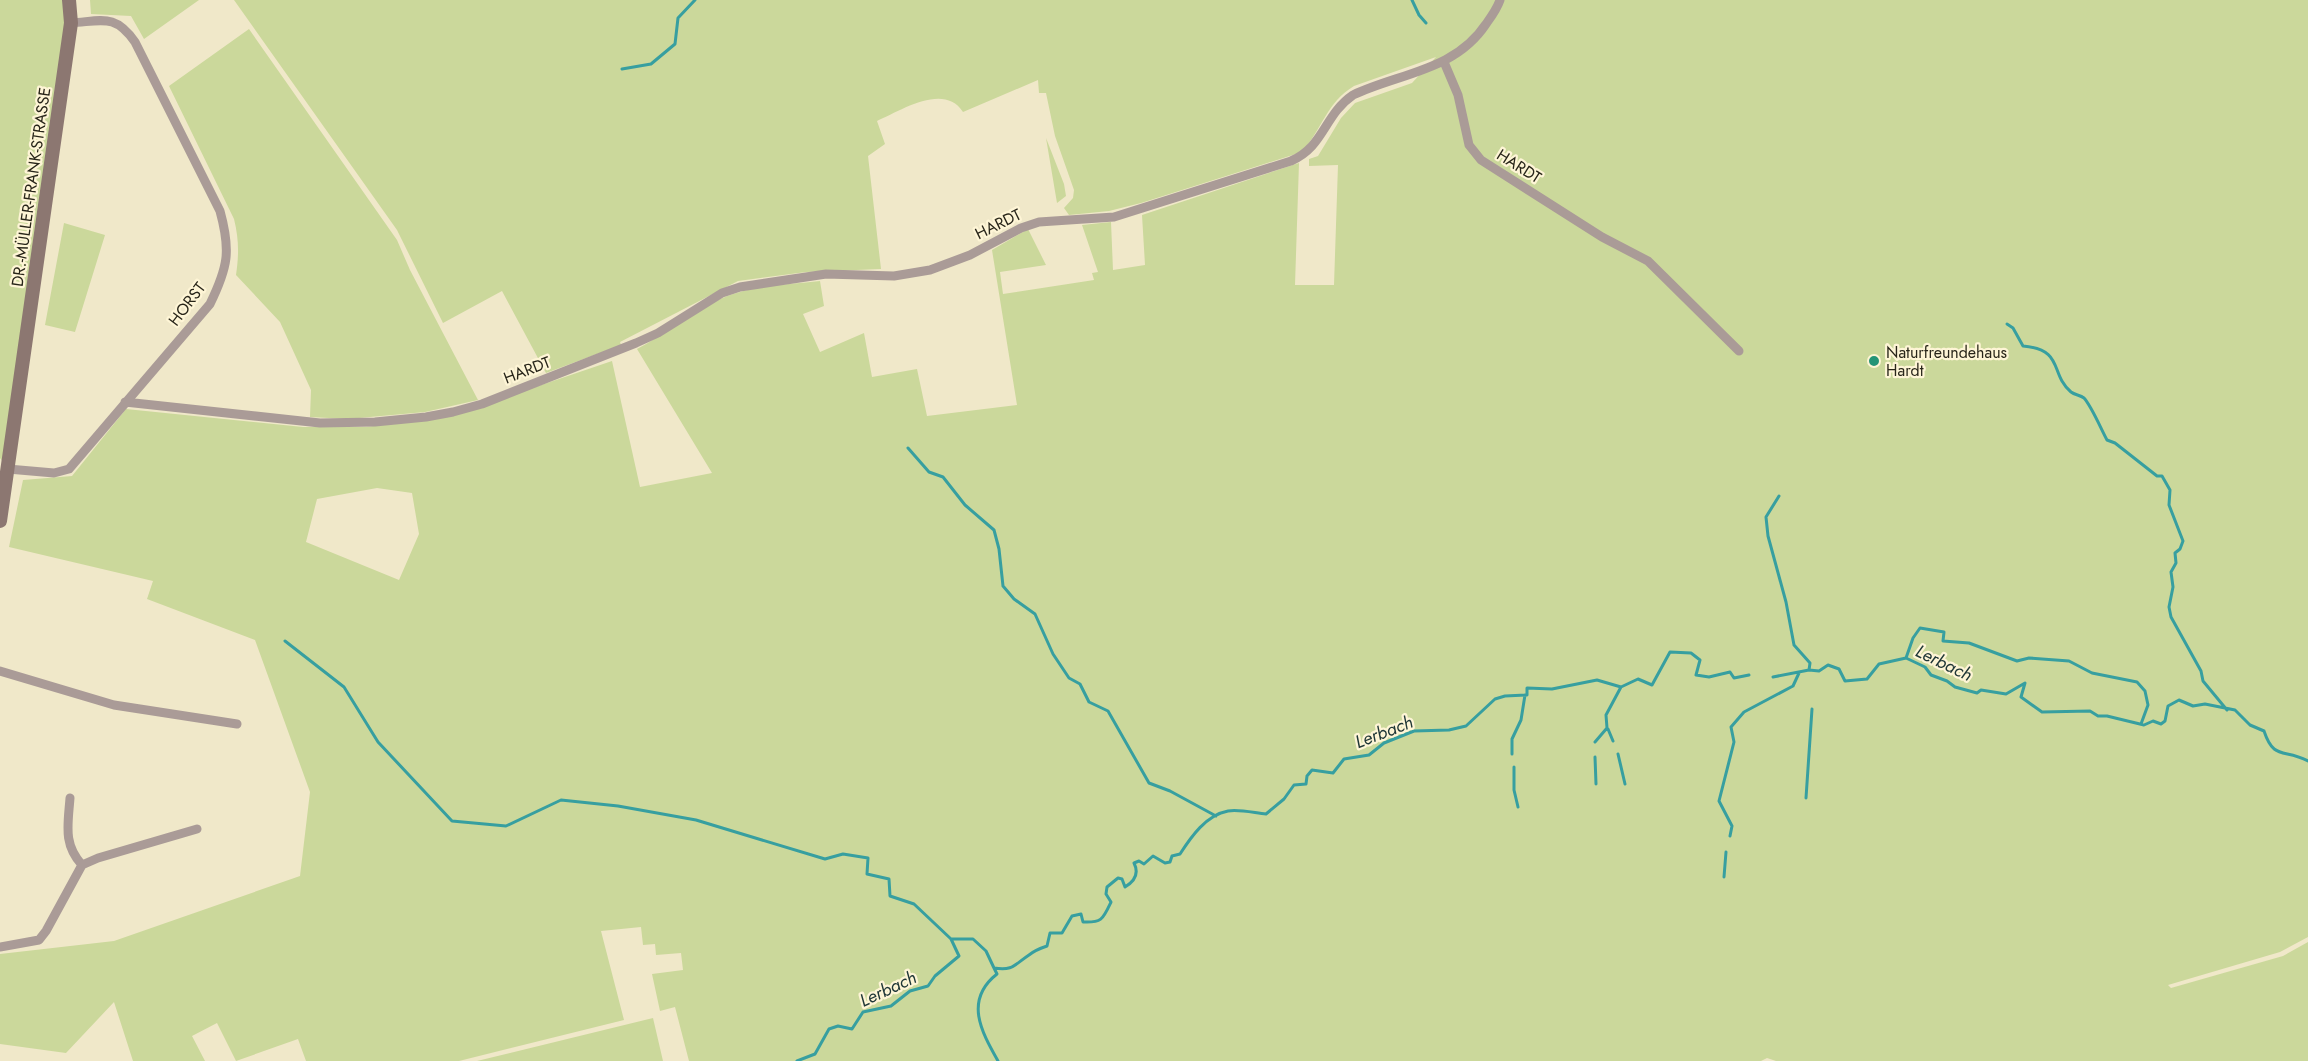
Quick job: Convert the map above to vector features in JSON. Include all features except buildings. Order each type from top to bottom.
[{"type":"main road","name":"DR.-MÜLLER-FRANK-STRASSE","points":[[0,521],[71,23],[69,0]]},
{"type":"street","points":[[1444,62],[1478,37],[1500,0]]},
{"type":"street","name":"HORST","points":[[8,469],[54,473],[69,469],[210,304],[221,280],[228,253],[227,237],[220,211],[135,42],[126,29],[118,23],[107,21],[71,23]]},
{"type":"street","name":"HARDT","points":[[125,402],[320,423],[375,422],[453,412],[482,404],[636,343],[658,333],[722,293],[740,287],[826,274],[894,276],[930,270],[970,255],[1021,228],[1039,222],[1114,217],[1291,161],[1311,149],[1330,118],[1344,101],[1353,95],[1444,62],[1458,95],[1469,145],[1481,160],[1602,237],[1648,261],[1739,351]]},
{"type":"street","points":[[0,671],[114,705],[237,724]]},
{"type":"street","points":[[70,798],[68,838],[72,855],[82,866]]},
{"type":"street","points":[[0,947],[39,940],[82,866],[98,858],[197,829]]},
{"type":"green space","points":[[0,0],[64,0],[65,25],[6,466],[0,458]]},
{"type":"green space","points":[[90,0],[199,0],[144,39],[131,16],[91,14]]},
{"type":"green space","points":[[234,0],[2308,0],[2308,937],[2280,952],[2168,985],[2171,988],[2283,956],[2308,942],[2308,1061],[1776,1061],[1767,1058],[1761,1061],[689,1061],[675,1007],[660,1011],[652,974],[683,970],[681,953],[656,955],[655,944],[643,945],[641,927],[601,931],[624,1020],[459,1061],[306,1061],[298,1039],[236,1061],[217,1023],[192,1036],[205,1061],[133,1061],[114,1002],[66,1053],[0,1044],[0,954],[114,941],[300,876],[310,792],[255,640],[147,599],[153,581],[9,547],[23,480],[72,476],[126,409],[303,427],[366,427],[450,416],[612,361],[640,487],[712,473],[637,349],[728,296],[767,286],[820,281],[824,306],[803,314],[820,352],[864,333],[872,377],[917,369],[927,416],[1017,405],[992,250],[1028,229],[1046,265],[1000,272],[1003,294],[1094,280],[1092,273],[1098,272],[1082,225],[1111,222],[1113,270],[1145,265],[1142,215],[1299,163],[1295,285],[1334,285],[1338,165],[1309,166],[1309,159],[1318,156],[1341,118],[1355,103],[1412,83],[1436,57],[1354,86],[1345,92],[1331,108],[1302,152],[1141,203],[1109,211],[1069,215],[1064,208],[1073,198],[1074,190],[1055,136],[1046,93],[1039,93],[1038,80],[963,112],[955,103],[945,99],[934,99],[909,106],[877,121],[885,144],[868,156],[881,269],[806,272],[738,281],[620,342],[621,345],[546,373],[502,291],[443,323],[397,230]],"holes":[[[377,488],[412,493],[419,534],[399,580],[306,542],[317,499]]]},
{"type":"green space","points":[[249,29],[397,240],[410,270],[478,400],[425,412],[348,419],[310,417],[311,390],[280,322],[236,275],[238,247],[234,219],[169,86]]},
{"type":"green space","points":[[1046,138],[1064,184],[1066,196],[1057,203]]},
{"type":"green space","points":[[64,223],[105,235],[75,332],[45,325]]},
{"type":"green space","points":[[653,1018],[663,1061],[477,1061]]},
{"type":"waterway","points":[[622,69],[651,64],[675,44],[678,18],[695,0]]},
{"type":"waterway","points":[[1412,0],[1419,15],[1426,23]]},
{"type":"waterway","points":[[2007,324],[2013,328],[2023,346],[2036,348],[2051,357],[2064,385],[2071,392],[2084,398],[2107,440],[2115,443],[2157,476],[2162,476],[2170,490],[2169,505],[2183,541],[2180,549],[2175,553],[2176,563],[2171,572],[2173,587],[2169,607],[2171,617],[2201,671],[2203,681],[2227,710]]},
{"type":"waterway","points":[[908,448],[929,472],[943,477],[965,505],[994,530],[999,549],[1003,586],[1014,599],[1035,614],[1053,654],[1069,678],[1080,684],[1089,702],[1108,711],[1149,783],[1170,791],[1216,816]]},
{"type":"waterway","points":[[1779,496],[1766,517],[1768,536],[1786,602],[1794,645],[1810,663],[1809,670]]},
{"type":"waterway","points":[[1906,658],[1913,638],[1920,628],[1944,632],[1943,641],[1969,643],[2017,661],[2029,658],[2069,661],[2092,673],[2137,682],[2145,691],[2148,705],[2141,724]]},
{"type":"waterway","points":[[285,641],[344,687],[378,742],[452,821],[506,826],[561,800],[618,806],[696,820],[825,859],[843,854],[868,858],[867,874],[889,879],[890,896],[914,904],[951,939]]},
{"type":"waterway","name":"Lerbach","points":[[797,1061],[815,1054],[829,1029],[838,1026],[852,1029],[863,1012],[891,1006],[910,991],[928,986],[935,976],[959,956],[951,939],[973,939],[986,951],[994,968],[1005,969],[1013,966],[1033,952],[1047,946],[1050,933],[1062,933],[1072,916],[1081,914],[1083,922],[1094,922],[1101,919],[1111,902],[1106,894],[1107,887],[1118,878],[1122,879],[1125,887],[1131,882],[1136,873],[1134,863],[1139,861],[1144,864],[1153,856],[1165,863],[1170,862],[1172,856],[1180,854],[1206,822],[1220,813],[1237,810],[1266,814],[1284,799],[1294,785],[1306,784],[1307,776],[1312,770],[1333,773],[1344,759],[1369,755],[1384,743],[1414,731],[1449,730],[1466,726],[1495,699],[1527,695],[1527,688],[1552,689],[1597,680],[1621,687],[1638,679],[1652,685],[1670,652],[1691,653],[1700,660],[1696,675],[1709,677],[1730,672],[1734,678],[1749,675]]},
{"type":"waterway","name":"Lerbach","points":[[1773,677],[1809,670],[1819,671],[1828,665],[1839,669],[1845,681],[1867,679],[1879,664],[1906,658],[1925,667],[1931,675],[1955,687],[1977,693],[1981,690],[2006,694],[2025,683],[2021,697],[2042,712],[2090,711],[2098,716],[2144,725],[2153,721],[2161,724],[2165,721],[2168,706],[2179,700],[2193,706],[2205,704],[2235,710],[2250,725],[2264,731],[2276,750],[2308,761]]},
{"type":"waterway","points":[[1730,836],[1732,826],[1719,801],[1734,742],[1731,727],[1744,712],[1793,686],[1799,673]]},
{"type":"waterway","points":[[1595,742],[1607,728],[1606,715],[1621,687]]},
{"type":"waterway","points":[[1512,754],[1512,739],[1521,720],[1525,695]]},
{"type":"waterway","points":[[1806,798],[1812,709]]},
{"type":"waterway","points":[[1608,729],[1613,741]]},
{"type":"waterway","points":[[1618,754],[1625,784]]},
{"type":"waterway","points":[[1595,757],[1596,784]]},
{"type":"waterway","points":[[1514,767],[1514,790],[1518,807]]},
{"type":"waterway","points":[[1724,877],[1726,852]]},
{"type":"waterway","points":[[994,968],[997,974],[987,984],[978,1005],[982,1027],[998,1061]]},
{"type":"place","name":"Naturfreundehaus Hardt","points":[[1874,361]]}]
